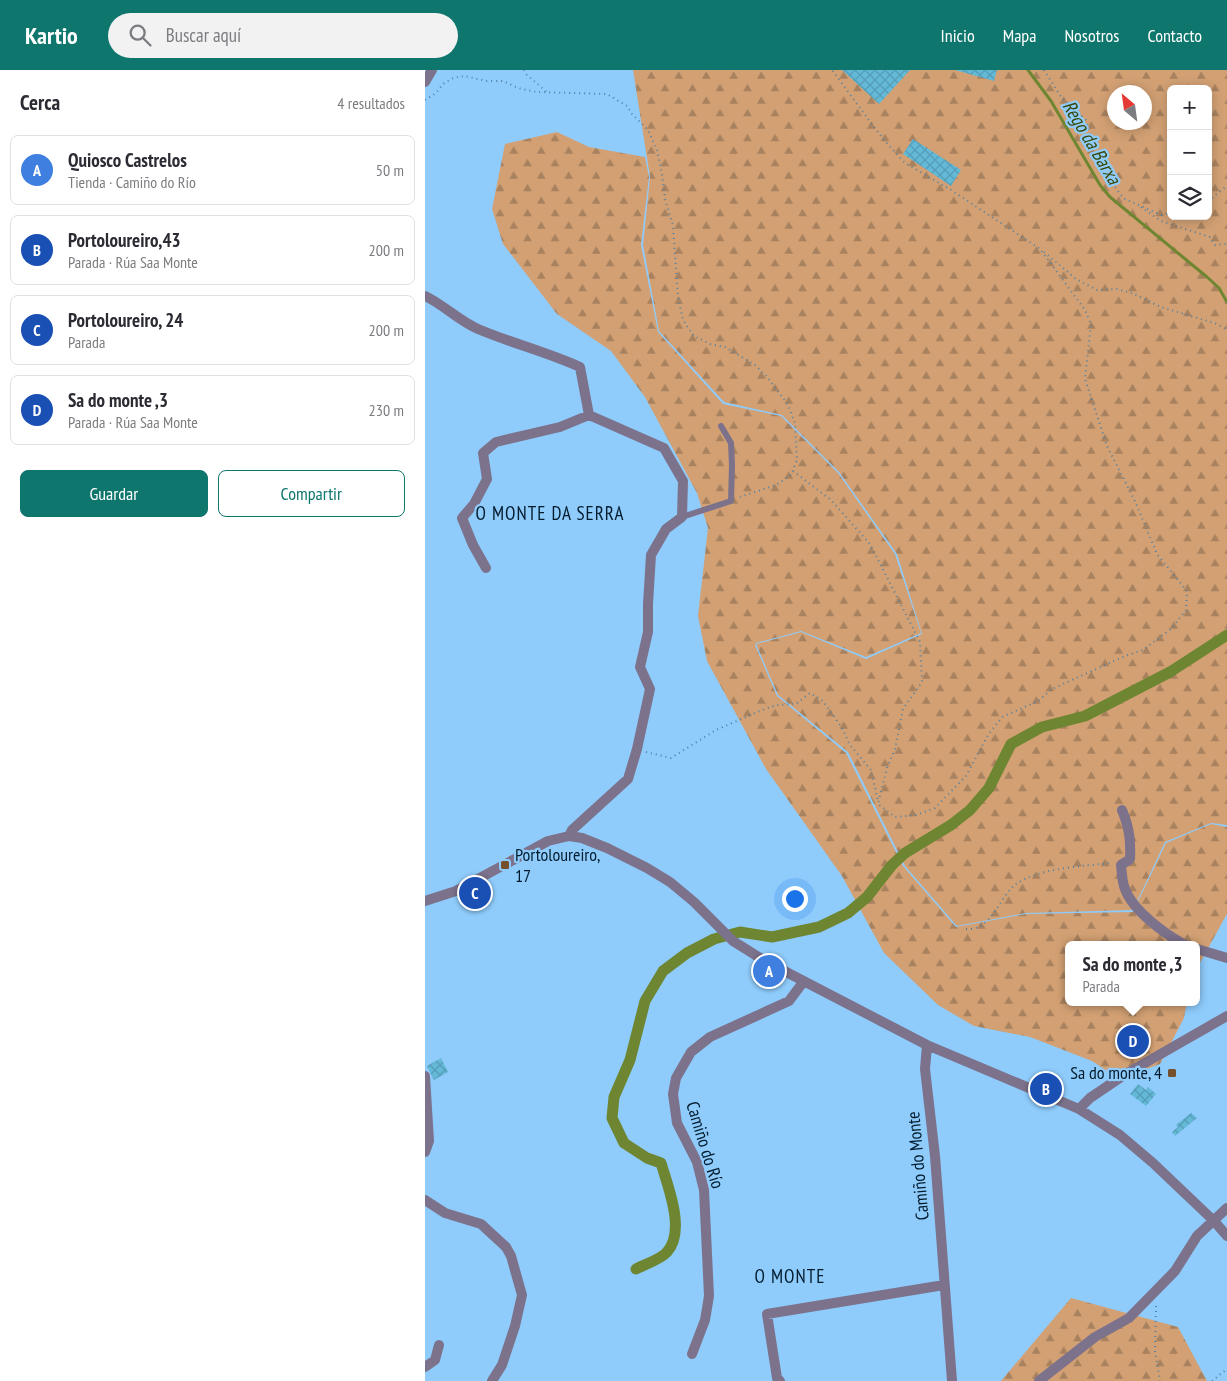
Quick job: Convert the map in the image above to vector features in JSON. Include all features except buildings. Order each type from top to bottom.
[{"type":"street","points":[[425,82],[432,70]]},
{"type":"street","points":[[425,296],[454,316],[478,329],[556,356],[580,367],[589,415]]},
{"type":"street","points":[[486,568],[473,545],[462,518],[474,504],[487,479],[483,453],[496,442],[560,427],[589,415],[665,448],[683,481],[682,516],[666,529],[651,555],[648,632],[640,667],[649,689],[637,749],[628,778],[572,830],[569,836]]},
{"type":"street","points":[[1122,810],[1131,840],[1130,859],[1121,865],[1125,889],[1143,914],[1169,937],[1177,941]]},
{"type":"street","points":[[425,901],[456,891],[549,841],[569,836],[582,838],[607,848],[670,882],[694,902],[733,941],[765,961],[927,1045],[1079,1109],[1120,1135],[1153,1163],[1214,1221],[1227,1236]]},
{"type":"street","points":[[1200,950],[1227,958]]},
{"type":"street","name":"Camiño do Río","points":[[692,1354],[705,1320],[709,1296],[704,1190],[697,1162],[677,1123],[673,1094],[676,1078],[691,1052],[710,1037],[789,1001],[804,981]]},
{"type":"street","points":[[1079,1109],[1090,1098],[1124,1075],[1227,1016]]},
{"type":"street","name":"Camiño do Monte","points":[[927,1045],[925,1069],[935,1156],[951,1381]]},
{"type":"street","points":[[425,1076],[429,1141],[425,1152]]},
{"type":"street","points":[[425,1200],[445,1213],[481,1224],[506,1248],[511,1256],[523,1295],[515,1326],[501,1365],[492,1381]]},
{"type":"street","points":[[1039,1381],[1095,1337],[1129,1318],[1175,1271],[1197,1236],[1227,1208]]},
{"type":"street","points":[[780,1381],[777,1378],[767,1314],[944,1285]]},
{"type":"street","points":[[425,1367],[435,1360],[439,1345]]},
{"type":"lane","points":[[682,516],[731,501],[731,443],[721,426]]},
{"type":"path","points":[[524,70],[527,75],[549,93]]},
{"type":"path","points":[[832,70],[883,139],[905,163],[951,190],[1040,249],[1076,279],[1097,290],[1117,289],[1132,293],[1161,307],[1217,324],[1227,330]]},
{"type":"path","points":[[1044,70],[1061,96],[1086,120],[1099,165],[1123,198],[1161,215],[1167,214]]},
{"type":"path","points":[[425,100],[436,93],[443,84],[453,78],[464,76],[487,81],[503,81],[519,88],[549,93],[595,92],[607,94],[627,106],[632,114],[648,130],[657,150],[665,199],[673,226],[678,297],[683,320],[694,336],[710,344],[725,347],[755,365],[768,378],[788,406],[795,424],[797,460],[791,475],[776,485],[731,501]]},
{"type":"path","points":[[1212,199],[1227,186]]},
{"type":"path","points":[[1135,203],[1161,221],[1209,237],[1215,245],[1227,244]]},
{"type":"path","points":[[637,749],[671,758],[716,730],[777,705],[795,704],[809,693],[823,701],[842,728],[850,745],[871,770],[878,804],[895,817],[916,815],[935,808],[966,776],[988,735],[1002,717],[1038,701],[1052,689],[1125,656],[1143,650],[1173,628],[1186,610],[1187,591],[1157,554],[1135,501],[1105,438],[1085,378],[1091,324],[1085,310],[1040,249]]},
{"type":"path","points":[[793,471],[831,500],[870,544],[920,642],[922,682],[903,709],[895,749],[887,768],[878,804]]},
{"type":"path","points":[[967,929],[973,930],[982,925],[991,917],[1010,890],[1025,880],[1041,874],[1088,866],[1112,863],[1121,865]]},
{"type":"path","points":[[1158,1288],[1155,1312],[1155,1350],[1161,1381]]},
{"type":"path","points":[[1212,1381],[1227,1369]]},
{"type":"green space","points":[[633,70],[1227,70],[1227,825],[1211,823],[1165,842],[1133,910],[1026,913],[957,926],[905,866],[848,752],[778,695],[756,644],[801,632],[866,659],[922,634],[897,554],[839,472],[782,415],[724,402],[659,331],[643,245],[650,177]]},
{"type":"green space","points":[[557,132],[589,147],[645,157],[649,177],[641,245],[658,332],[723,404],[781,416],[838,473],[895,554],[921,633],[866,657],[801,631],[756,643],[755,645],[777,696],[846,753],[903,866],[956,927],[1026,914],[1133,912],[1166,843],[1211,824],[1227,827],[1227,914],[1200,963],[1200,941],[1065,941],[1065,1006],[1186,1006],[1184,1018],[1160,1064],[1119,1079],[1092,1061],[1030,1037],[974,1026],[938,1005],[884,953],[842,876],[766,769],[707,661],[698,616],[708,528],[697,493],[645,397],[611,351],[557,314],[503,244],[492,209],[505,144]]},
{"type":"green space","points":[[1071,1298],[1178,1327],[1207,1381],[1001,1381]]},
{"type":"waterway","name":"Rego da Barxa","points":[[1028,70],[1051,101],[1100,185],[1110,197],[1207,277],[1219,288],[1227,302]]},
{"type":"waterway","points":[[636,1269],[656,1260],[667,1252],[675,1233],[674,1209],[661,1163],[647,1158],[624,1143],[612,1118],[614,1097],[630,1060],[645,1001],[663,971],[687,953],[714,939],[740,932],[772,937],[819,927],[848,913],[867,897],[892,865],[905,853],[951,825],[970,810],[989,788],[1011,744],[1042,727],[1085,716],[1170,672],[1227,635]]},
{"type":"place","name":"Portoloureiro, 17","points":[[505,865]]},
{"type":"place","name":"Portoloureiro, 24","points":[[475,893]]},
{"type":"place","name":"Quiosco Castrelos","points":[[769,971]]},
{"type":"place","name":"Sa do monte ,3","points":[[1133,1041]]},
{"type":"place","name":"Sa do monte, 4","points":[[1172,1073]]},
{"type":"place","name":"Portoloureiro,43","points":[[1046,1089]]},
{"type":"district","name":"O MONTE DA SERRA","points":[[550,513]]},
{"type":"district","name":"O MONTE","points":[[790,1276]]}]
